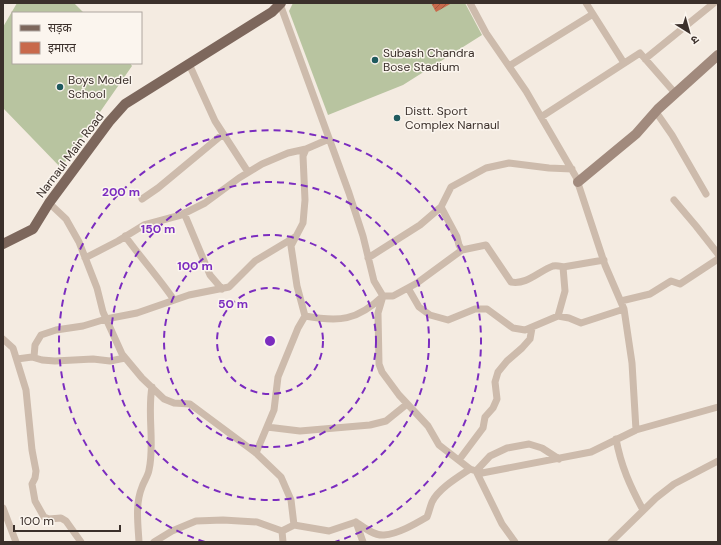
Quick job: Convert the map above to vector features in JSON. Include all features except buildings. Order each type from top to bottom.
[{"type":"main road","name":"Narnaul Main Road","points":[[3,244],[33,230],[49,204],[109,122],[125,104],[272,12],[280,3]]},
{"type":"street","points":[[280,3],[352,200],[374,281],[383,296],[378,314],[379,364],[382,372],[399,395],[428,426],[439,445],[473,470],[482,473],[591,452],[636,430],[718,407]]},
{"type":"street","points":[[470,3],[486,33],[541,117],[572,169],[578,182],[604,260],[624,309],[632,363],[636,430]]},
{"type":"street","points":[[586,3],[624,63]]},
{"type":"street","points":[[645,59],[714,3]]},
{"type":"street","points":[[509,66],[593,14]]},
{"type":"street","points":[[541,117],[640,53],[675,93]]},
{"type":"street","points":[[578,182],[636,134],[675,93],[718,55]]},
{"type":"street","points":[[189,64],[215,121],[248,172]]},
{"type":"street","points":[[656,112],[672,135],[706,194]]},
{"type":"street","points":[[142,199],[158,188],[223,134]]},
{"type":"street","points":[[85,258],[144,224],[184,213],[205,203],[248,172],[262,164],[288,153],[306,149],[329,140]]},
{"type":"street","points":[[256,453],[274,410],[278,377],[298,328],[305,316],[297,286],[291,246],[303,223],[305,200],[303,156],[306,149]]},
{"type":"street","points":[[368,258],[420,225],[441,207],[451,187],[486,168],[509,163],[572,169]]},
{"type":"street","points":[[674,200],[718,254]]},
{"type":"street","points":[[49,204],[66,219],[78,242],[97,288],[103,312],[125,358],[164,400],[174,403],[190,404],[256,453],[281,477],[291,500],[294,525]]},
{"type":"street","points":[[441,207],[457,237],[462,250]]},
{"type":"street","points":[[184,213],[210,275],[222,289]]},
{"type":"street","points":[[125,236],[163,283],[174,300]]},
{"type":"street","points":[[34,357],[35,344],[41,334],[137,313],[189,295],[229,287],[255,261],[295,237]]},
{"type":"street","points":[[305,316],[322,319],[342,319],[357,315],[373,306],[383,296],[393,296],[417,283],[462,250],[486,245],[511,282],[517,283],[537,276],[553,266],[558,265],[563,267],[604,260]]},
{"type":"street","points":[[621,301],[650,294],[671,281],[680,284],[718,259]]},
{"type":"street","points":[[558,316],[565,291],[563,267]]},
{"type":"street","points":[[408,288],[419,307],[430,315],[448,320],[475,309],[487,309],[513,328],[525,330],[558,316],[569,318],[581,323],[624,309]]},
{"type":"street","points":[[459,460],[483,428],[485,417],[493,408],[497,400],[495,382],[498,372],[530,339],[532,328]]},
{"type":"street","points":[[3,339],[13,348],[26,390],[32,450],[36,471],[32,484],[35,501],[44,517],[49,519],[61,518],[66,521],[81,542]]},
{"type":"street","points":[[17,359],[34,357],[42,360],[54,361],[92,359],[110,362],[125,358]]},
{"type":"street","points":[[139,542],[138,508],[141,488],[149,471],[151,451],[149,401],[152,387]]},
{"type":"street","points":[[267,427],[300,431],[370,425],[386,421],[407,404]]},
{"type":"street","points":[[616,439],[619,458],[629,484],[643,510]]},
{"type":"street","points":[[154,542],[172,531],[196,521],[223,520],[257,522],[282,531],[294,525],[329,531],[356,522],[374,533],[383,535],[410,527],[427,517],[432,501],[455,478],[473,470],[490,456],[506,448],[529,444],[542,448],[559,459]]},
{"type":"street","points":[[610,542],[656,498],[674,484],[718,461]]},
{"type":"street","points":[[473,470],[502,524],[515,542]]},
{"type":"street","points":[[3,508],[16,542]]},
{"type":"street","points":[[356,522],[363,542]]},
{"type":"street","points":[[282,531],[282,542]]},
{"type":"green space","name":"Boys Model School","points":[[17,3],[74,3],[83,12],[12,12],[12,64],[131,64],[132,66],[61,168],[3,108],[3,27]]},
{"type":"green space","name":"Subash Chandra Bose Stadium","points":[[293,3],[465,3],[482,35],[403,85],[328,115],[289,11]]},
{"type":"place","name":"Subash Chandra Bose Stadium","points":[[375,60]]},
{"type":"place","name":"Boys Model School","points":[[60,87]]},
{"type":"place","name":"Distt. Sport Complex Narnaul","points":[[397,118]]}]
